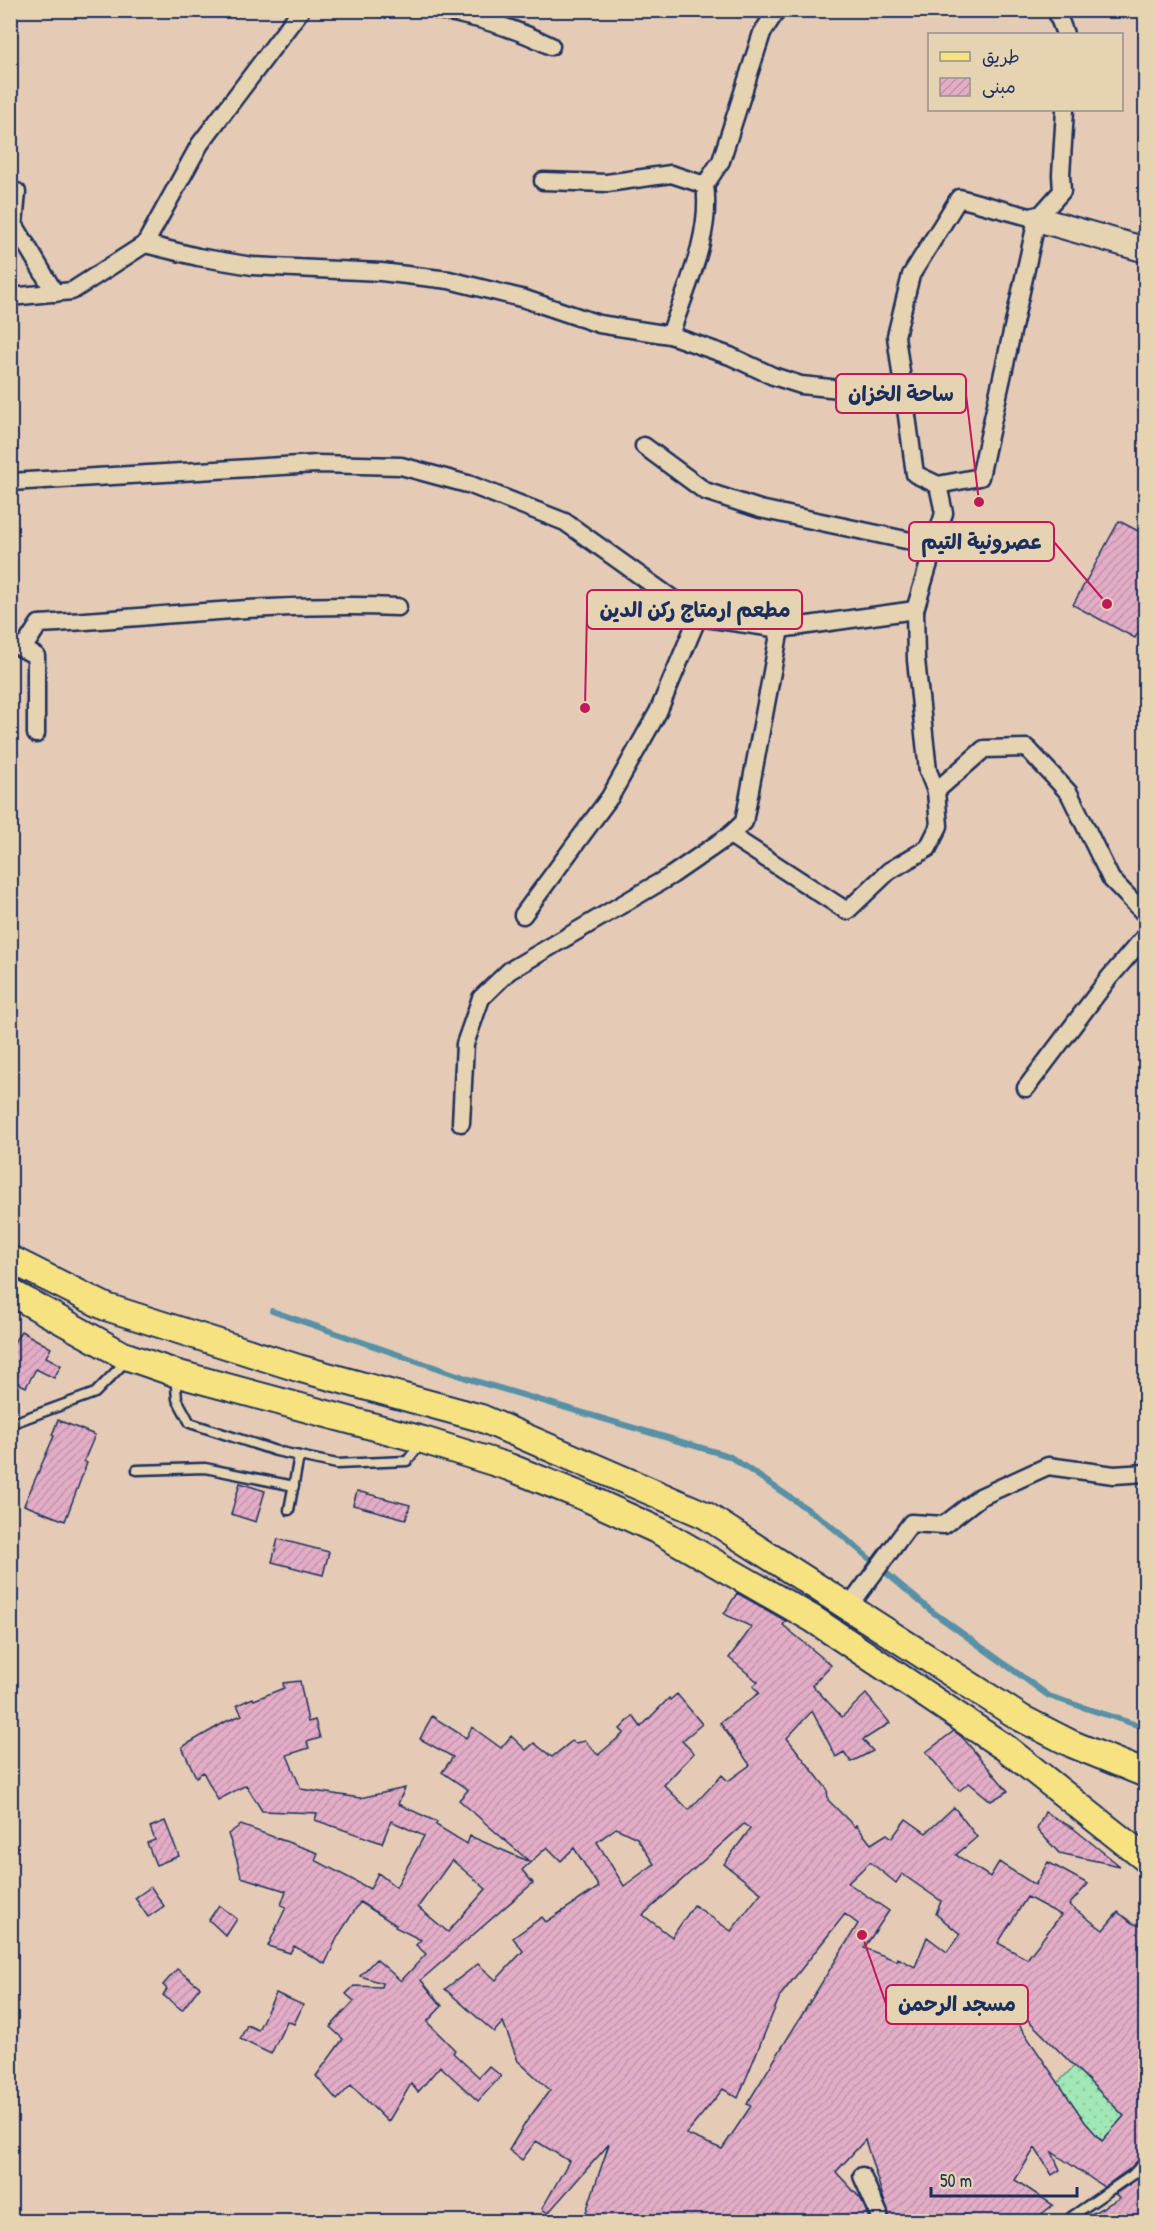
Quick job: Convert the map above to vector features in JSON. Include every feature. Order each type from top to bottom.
[{"type":"main road","points":[[10,1259],[106,1307],[298,1368],[481,1418],[705,1515],[1021,1718],[1072,1744],[1146,1774]]},
{"type":"main road","points":[[10,1292],[130,1358],[175,1373],[423,1440],[509,1467],[587,1498],[659,1531],[813,1619],[1007,1749],[1146,1859]]},
{"type":"street","points":[[10,297],[72,291],[145,244],[200,144],[301,10]]},
{"type":"street","points":[[438,10],[461,14],[523,32],[551,45]]},
{"type":"street","points":[[670,335],[700,250],[708,201],[705,185],[721,161],[762,33],[777,10]]},
{"type":"street","points":[[1056,10],[1065,33]]},
{"type":"street","points":[[1065,111],[1062,191],[1037,219],[980,477],[938,485],[915,474],[896,336],[910,275],[960,198],[1037,219],[1146,250]]},
{"type":"street","points":[[543,181],[607,183],[671,174],[705,185]]},
{"type":"street","points":[[17,192],[14,224],[55,293]]},
{"type":"street","points":[[145,244],[198,257],[252,266],[381,272],[449,280],[525,299],[599,324],[670,335],[730,356],[772,376],[801,385],[859,391],[902,389]]},
{"type":"street","points":[[644,446],[705,491],[760,508],[934,546]]},
{"type":"street","points":[[10,482],[317,464],[401,466],[471,485],[565,522],[698,617],[780,629],[915,610]]},
{"type":"street","points":[[730,835],[847,911],[889,871],[928,848],[939,826],[936,791],[928,771],[916,660],[915,610],[944,513],[938,485]]},
{"type":"street","points":[[36,734],[36,656],[17,646],[39,624],[125,619],[232,608],[355,605],[398,607]]},
{"type":"street","points":[[523,915],[610,797],[658,712],[698,617]]},
{"type":"street","points":[[460,1123],[465,1044],[481,998],[509,971],[661,882],[730,835],[744,822],[780,629]]},
{"type":"street","points":[[936,791],[984,749],[1027,748],[1069,793],[1111,879],[1146,915]]},
{"type":"street","points":[[1026,1088],[1146,935]]},
{"type":"street","points":[[848,1608],[911,1523],[944,1525],[980,1497],[1048,1466],[1114,1475],[1146,1473]]},
{"type":"street","points":[[862,2176],[879,2214],[879,2222]]},
{"type":"lane","points":[[10,1424],[95,1393],[130,1358]]},
{"type":"lane","points":[[175,1373],[177,1399],[190,1424],[276,1451],[337,1464],[407,1461],[423,1440]]},
{"type":"lane","points":[[289,1510],[299,1456]]},
{"type":"lane","points":[[137,1470],[205,1468],[294,1486]]},
{"type":"lane","points":[[1069,2222],[1071,2217],[1132,2175],[1146,2160]]},
{"type":"green space","points":[[1078,2062],[1094,2086],[1124,2116],[1116,2125],[1118,2128],[1104,2144],[1078,2115],[1057,2084]]},
{"type":"building","points":[[1119,521],[1146,535],[1146,619],[1135,638],[1073,605]]},
{"type":"building","points":[[21,1331],[51,1348],[46,1357],[61,1365],[54,1378],[36,1369],[26,1387],[10,1379],[10,1349]]},
{"type":"building","points":[[58,1420],[95,1435],[84,1461],[87,1463],[65,1521],[24,1505],[54,1436],[52,1435]]},
{"type":"building","points":[[240,1483],[265,1491],[256,1522],[231,1514]]},
{"type":"building","points":[[357,1491],[410,1505],[406,1519],[353,1505]]},
{"type":"building","points":[[278,1539],[329,1552],[323,1575],[272,1562]]},
{"type":"building","points":[[737,1593],[786,1621],[783,1625],[831,1665],[812,1685],[842,1717],[866,1694],[890,1723],[863,1740],[873,1751],[851,1762],[844,1752],[836,1757],[812,1711],[787,1738],[827,1789],[828,1800],[855,1827],[856,1825],[871,1844],[887,1834],[892,1838],[906,1819],[926,1833],[954,1807],[977,1837],[956,1855],[990,1877],[999,1862],[1035,1885],[1048,1862],[1088,1884],[1069,1905],[1103,1930],[1118,1912],[1132,1923],[1146,1928],[1146,2154],[1104,2187],[1052,2152],[1060,2170],[1052,2175],[1035,2148],[1015,2180],[1053,2205],[1031,2222],[891,2222],[865,2140],[836,2172],[861,2199],[868,2222],[595,2222],[597,2219],[585,2215],[609,2144],[548,2213],[542,2209],[569,2161],[536,2141],[522,2160],[509,2150],[550,2090],[518,2061],[503,2022],[494,2032],[445,1989],[478,1964],[496,1980],[523,1951],[513,1938],[542,1917],[546,1922],[599,1887],[574,1848],[561,1861],[547,1847],[522,1870],[533,1883],[421,1980],[442,2006],[427,2022],[455,2050],[453,2053],[479,2077],[489,2066],[501,2076],[478,2101],[440,2066],[418,2092],[411,2084],[388,2122],[351,2085],[337,2100],[316,2076],[343,2039],[330,2027],[354,2001],[346,1994],[354,1986],[381,1987],[382,1983],[360,1976],[376,1959],[401,1981],[426,1954],[416,1945],[421,1940],[395,1927],[396,1925],[360,1902],[338,1936],[325,1964],[294,1946],[290,1953],[268,1946],[286,1907],[281,1905],[286,1891],[241,1877],[228,1834],[241,1825],[318,1853],[315,1860],[370,1889],[378,1873],[396,1887],[424,1836],[391,1821],[382,1843],[315,1820],[317,1813],[262,1811],[246,1785],[218,1800],[203,1772],[196,1777],[182,1747],[242,1715],[237,1705],[284,1688],[283,1683],[300,1681],[308,1722],[315,1720],[320,1738],[307,1742],[309,1748],[287,1755],[301,1789],[360,1798],[405,1788],[398,1804],[437,1822],[436,1825],[467,1844],[470,1836],[530,1862],[459,1800],[468,1790],[442,1772],[453,1757],[420,1739],[432,1716],[466,1738],[472,1727],[501,1748],[511,1736],[526,1750],[534,1743],[552,1757],[572,1741],[575,1743],[585,1741],[598,1755],[624,1733],[620,1729],[633,1716],[641,1727],[669,1698],[670,1700],[677,1694],[702,1724],[682,1741],[694,1753],[664,1785],[689,1810],[722,1775],[728,1781],[750,1765],[720,1723],[759,1693],[753,1686],[758,1682],[729,1658],[752,1627],[724,1614]],"holes":[[[744,1824],[750,1829],[724,1864],[761,1893],[731,1931],[694,1905],[672,1937],[643,1915]],[[616,1828],[637,1838],[654,1864],[624,1886],[597,1842]],[[452,1860],[486,1889],[448,1932],[418,1907]],[[870,1862],[896,1883],[902,1874],[941,1901],[936,1914],[960,1934],[947,1952],[927,1937],[915,1967],[898,1958],[897,1961],[864,1948],[889,1911],[848,1883]],[[1027,1897],[1061,1915],[1027,1959],[998,1943]],[[845,1914],[858,1924],[747,2104],[751,2106],[722,2149],[686,2134],[723,2089],[738,2098],[780,1996]],[[1027,2019],[1124,2116],[1102,2141],[1085,2122],[1019,2025]]]},
{"type":"building","points":[[954,1731],[963,1738],[1008,1791],[991,1801],[969,1783],[959,1791],[926,1752]]},
{"type":"building","points":[[1045,1812],[1073,1828],[1120,1866],[1059,1853],[1037,1829]]},
{"type":"building","points":[[165,1821],[179,1856],[156,1865],[147,1843],[155,1840],[150,1827]]},
{"type":"building","points":[[151,1887],[164,1906],[148,1917],[135,1898]]},
{"type":"building","points":[[219,1905],[237,1919],[226,1936],[209,1920]]},
{"type":"building","points":[[177,1969],[200,1987],[182,2010],[163,1995],[167,1989],[163,1985]]},
{"type":"building","points":[[276,1993],[303,2005],[294,2024],[287,2021],[271,2054],[240,2039],[247,2025],[258,2030]]},
{"type":"building","points":[[1146,2170],[1146,2208],[1130,2222],[1077,2222],[1120,2198],[1115,2194]]},
{"type":"waterway","points":[[272,1311],[472,1380],[729,1456],[825,1521],[930,1610],[1049,1696],[1146,1728]]},
{"type":"place","name":"ساحة الخزان","points":[[979,502]]},
{"type":"place","name":"عصرونية التيم","points":[[1107,604]]},
{"type":"place","name":"مطعم ارمتاج ركن الدين","points":[[585,708]]},
{"type":"place","name":"مسجد الرحمن","points":[[862,1935]]}]
